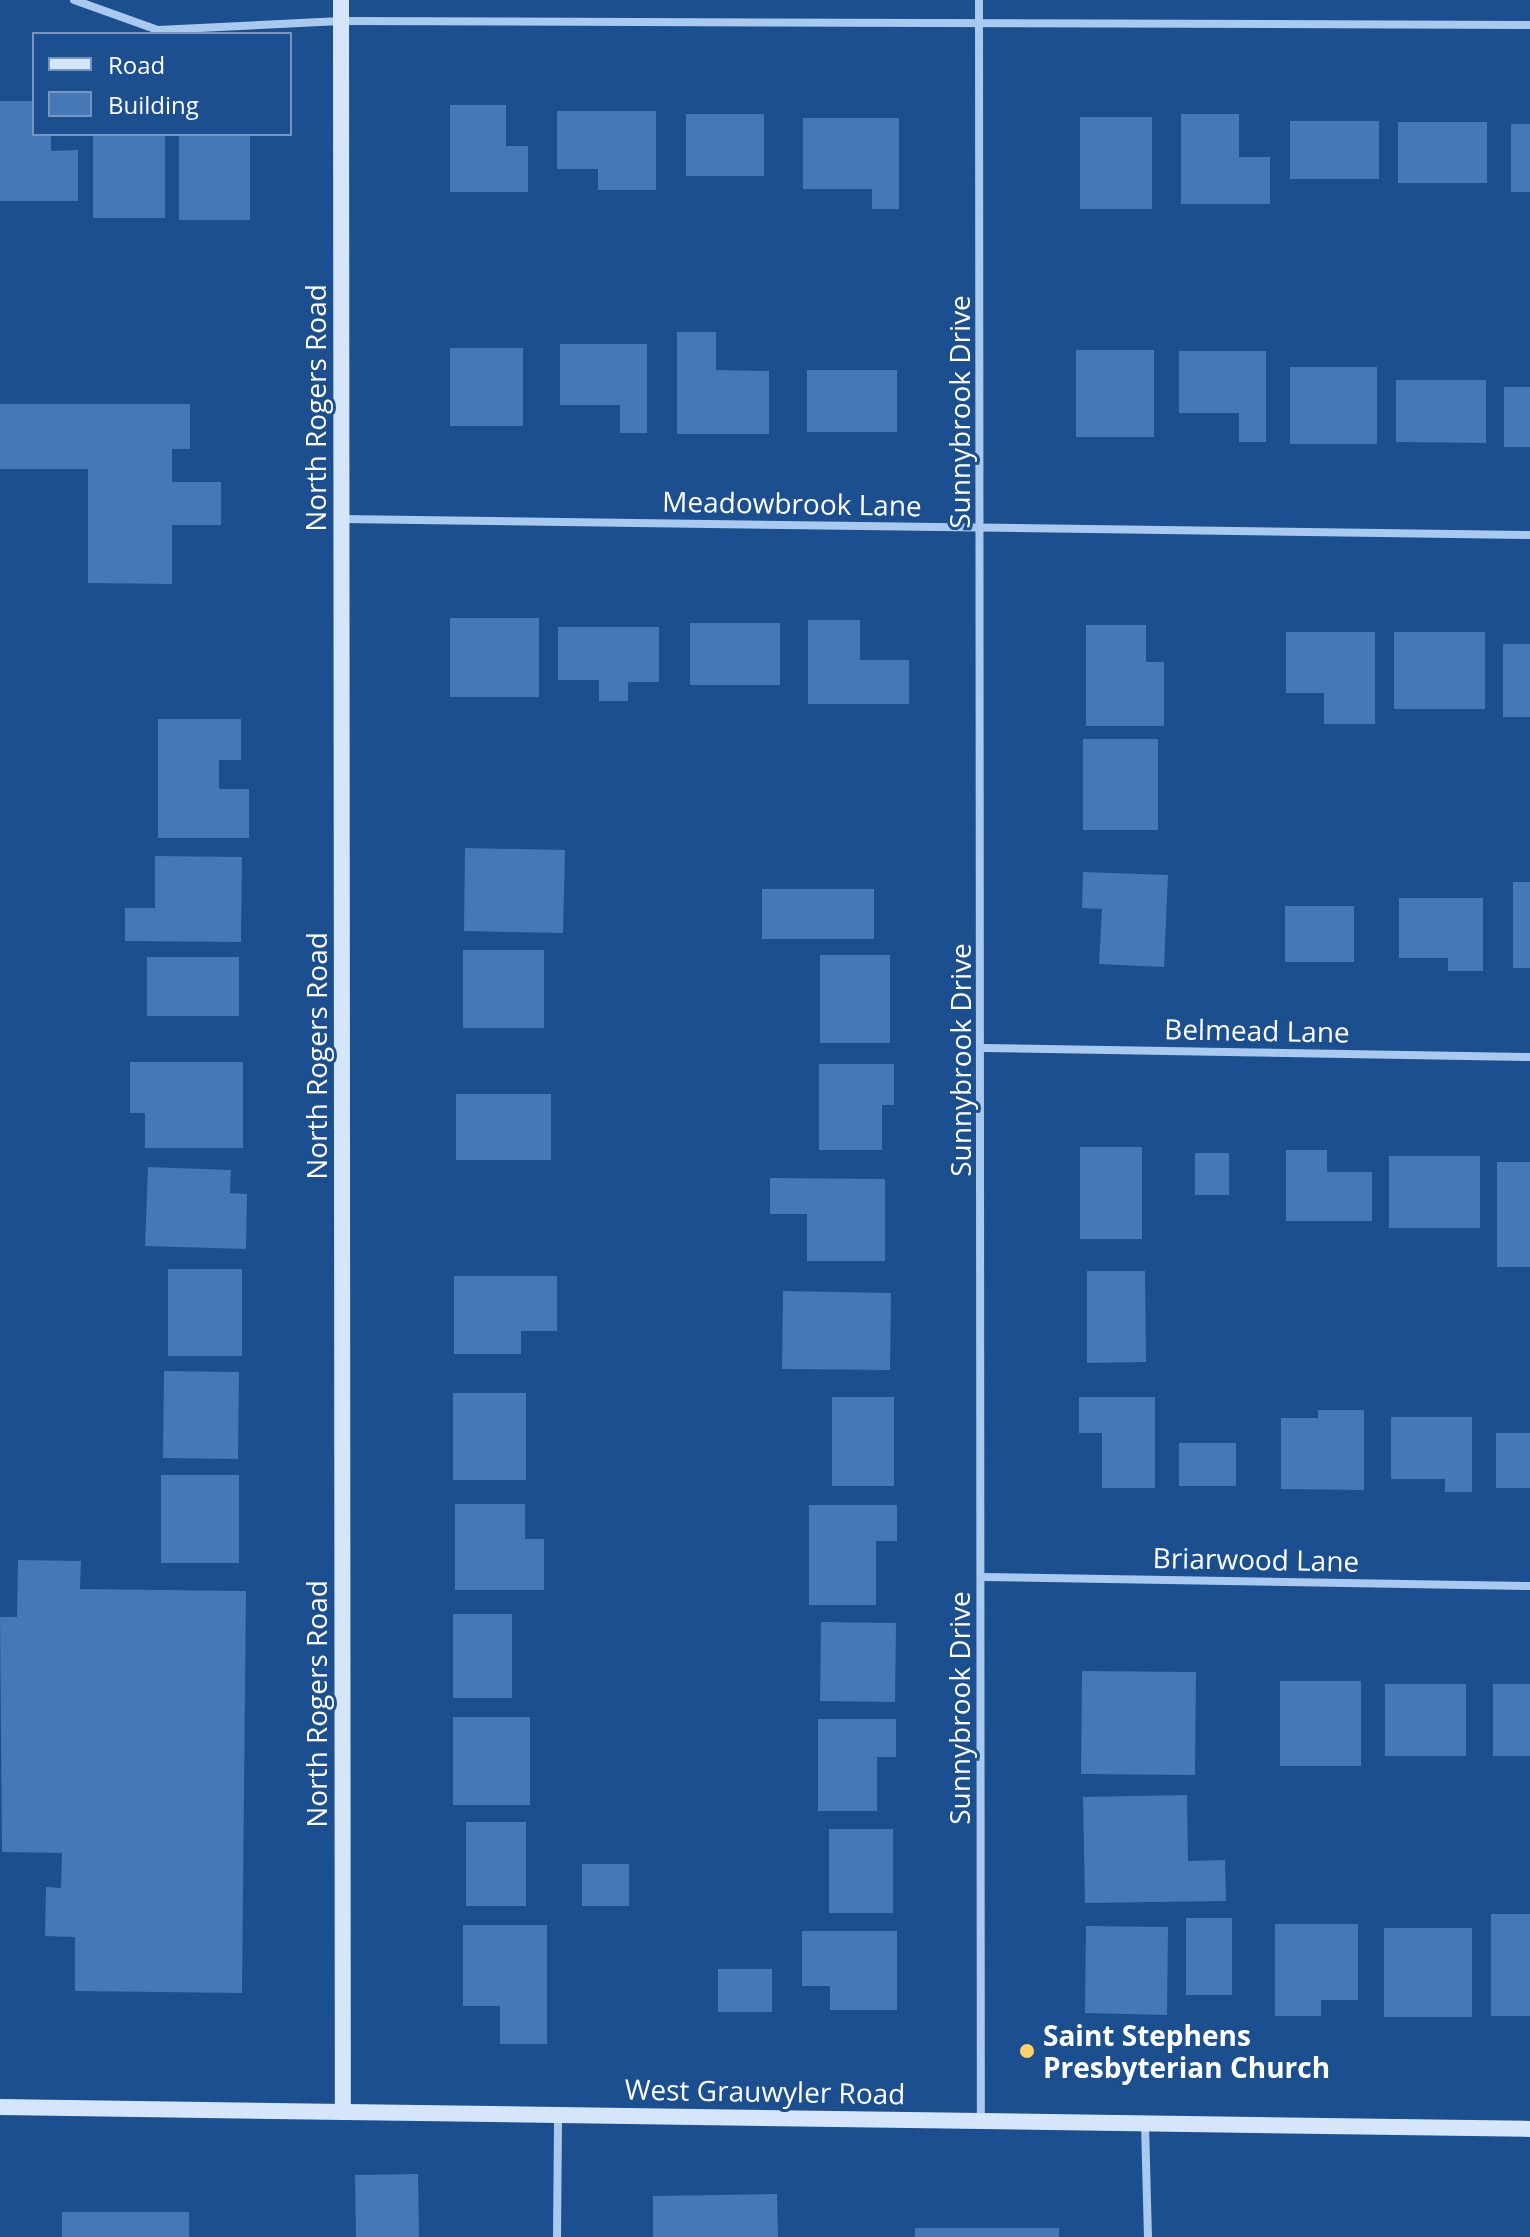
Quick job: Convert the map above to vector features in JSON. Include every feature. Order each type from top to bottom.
[{"type":"street","points":[[74,0],[158,30],[341,21],[1530,25]]},
{"type":"street","name":"North Rogers Road","points":[[341,0],[343,2112]]},
{"type":"street","name":"Sunnybrook Drive","points":[[979,0],[983,1048],[981,2121]]},
{"type":"street","name":"Meadowbrook Lane","points":[[342,519],[1530,535]]},
{"type":"street","name":"Belmead Lane","points":[[983,1048],[1530,1057]]},
{"type":"street","name":"Briarwood Lane","points":[[982,1577],[1530,1586]]},
{"type":"street","name":"West Grauwyler Road","points":[[0,2107],[1530,2129]]},
{"type":"street","points":[[557,2237],[558,2114]]},
{"type":"street","points":[[1145,2123],[1148,2237]]},
{"type":"building","points":[[0,101],[32,101],[32,136],[51,136],[51,151],[78,150],[78,201],[0,201]]},
{"type":"building","points":[[450,105],[506,105],[506,146],[528,146],[528,192],[450,192]]},
{"type":"building","points":[[557,111],[656,111],[656,190],[598,190],[598,169],[557,169]]},
{"type":"building","points":[[686,114],[764,114],[764,176],[686,176]]},
{"type":"building","points":[[1181,114],[1239,114],[1239,157],[1270,157],[1270,204],[1181,204]]},
{"type":"building","points":[[1080,117],[1152,117],[1152,209],[1080,209]]},
{"type":"building","points":[[803,118],[899,118],[899,209],[872,209],[872,189],[803,189]]},
{"type":"building","points":[[1290,121],[1379,121],[1379,179],[1290,179]]},
{"type":"building","points":[[1398,122],[1487,122],[1487,183],[1398,183]]},
{"type":"building","points":[[1511,124],[1530,124],[1530,192],[1511,192]]},
{"type":"building","points":[[93,136],[165,136],[165,218],[93,218]]},
{"type":"building","points":[[179,136],[250,136],[250,220],[179,220]]},
{"type":"building","points":[[677,332],[716,332],[716,370],[769,371],[769,434],[677,434]]},
{"type":"building","points":[[560,344],[647,344],[647,433],[620,433],[620,405],[560,405]]},
{"type":"building","points":[[450,348],[523,348],[523,426],[450,426]]},
{"type":"building","points":[[1076,350],[1154,350],[1154,437],[1076,437]]},
{"type":"building","points":[[1179,351],[1266,351],[1266,442],[1239,442],[1239,413],[1179,413]]},
{"type":"building","points":[[1290,367],[1377,367],[1377,444],[1290,444]]},
{"type":"building","points":[[807,370],[897,370],[897,432],[807,432]]},
{"type":"building","points":[[1396,380],[1486,380],[1486,443],[1396,442]]},
{"type":"building","points":[[1504,387],[1530,387],[1530,447],[1504,447]]},
{"type":"building","points":[[0,404],[190,404],[190,449],[172,449],[172,482],[221,482],[221,525],[172,525],[172,584],[88,583],[88,469],[0,469]]},
{"type":"building","points":[[450,618],[539,618],[539,697],[450,697]]},
{"type":"building","points":[[808,620],[860,620],[860,660],[909,660],[909,704],[808,704]]},
{"type":"building","points":[[690,623],[780,623],[780,685],[690,685]]},
{"type":"building","points":[[1086,625],[1146,625],[1146,662],[1164,662],[1164,726],[1086,726]]},
{"type":"building","points":[[558,627],[659,627],[659,682],[628,682],[628,701],[599,701],[599,680],[558,680]]},
{"type":"building","points":[[1286,632],[1375,632],[1375,724],[1324,724],[1324,693],[1286,693]]},
{"type":"building","points":[[1394,632],[1485,632],[1485,709],[1394,709]]},
{"type":"building","points":[[1503,644],[1530,644],[1530,717],[1503,717]]},
{"type":"building","points":[[158,719],[241,719],[241,760],[219,760],[219,789],[249,789],[249,838],[158,838]]},
{"type":"building","points":[[1083,739],[1158,739],[1158,830],[1083,830]]},
{"type":"building","points":[[465,848],[565,850],[563,933],[464,931]]},
{"type":"building","points":[[155,856],[242,857],[241,942],[125,941],[125,908],[155,908]]},
{"type":"building","points":[[1083,872],[1168,875],[1164,967],[1099,964],[1102,909],[1082,908]]},
{"type":"building","points":[[1513,882],[1530,882],[1530,968],[1513,968]]},
{"type":"building","points":[[762,889],[874,889],[874,939],[762,939]]},
{"type":"building","points":[[1399,898],[1483,898],[1483,971],[1448,971],[1448,958],[1399,958]]},
{"type":"building","points":[[1285,906],[1354,906],[1354,962],[1285,962]]},
{"type":"building","points":[[463,950],[544,950],[544,1028],[463,1028]]},
{"type":"building","points":[[820,955],[890,955],[890,1043],[820,1043]]},
{"type":"building","points":[[147,957],[239,957],[239,1016],[147,1016]]},
{"type":"building","points":[[130,1062],[243,1062],[243,1148],[145,1148],[145,1113],[130,1113]]},
{"type":"building","points":[[819,1064],[894,1064],[894,1105],[882,1105],[882,1150],[819,1150]]},
{"type":"building","points":[[456,1094],[551,1094],[551,1160],[456,1160]]},
{"type":"building","points":[[1080,1147],[1142,1147],[1142,1239],[1080,1239]]},
{"type":"building","points":[[1286,1150],[1327,1150],[1327,1172],[1372,1172],[1372,1221],[1286,1221]]},
{"type":"building","points":[[1195,1153],[1229,1153],[1229,1195],[1195,1195]]},
{"type":"building","points":[[1389,1156],[1480,1156],[1480,1228],[1389,1228]]},
{"type":"building","points":[[1497,1162],[1530,1162],[1530,1267],[1497,1267]]},
{"type":"building","points":[[148,1167],[231,1170],[230,1193],[247,1194],[246,1249],[145,1246]]},
{"type":"building","points":[[770,1178],[885,1179],[885,1261],[807,1261],[807,1214],[770,1214]]},
{"type":"building","points":[[168,1269],[242,1269],[242,1356],[168,1356]]},
{"type":"building","points":[[1087,1271],[1145,1271],[1146,1362],[1087,1363]]},
{"type":"building","points":[[454,1276],[557,1276],[557,1331],[521,1331],[521,1354],[454,1354]]},
{"type":"building","points":[[783,1291],[891,1293],[890,1370],[782,1369]]},
{"type":"building","points":[[164,1371],[239,1372],[238,1459],[163,1458]]},
{"type":"building","points":[[453,1393],[526,1393],[526,1480],[453,1480]]},
{"type":"building","points":[[832,1397],[894,1397],[894,1486],[832,1486]]},
{"type":"building","points":[[1079,1397],[1155,1397],[1155,1488],[1102,1488],[1102,1433],[1079,1433]]},
{"type":"building","points":[[1318,1410],[1364,1410],[1364,1490],[1281,1489],[1281,1418],[1318,1418]]},
{"type":"building","points":[[1391,1417],[1472,1417],[1472,1492],[1445,1492],[1445,1479],[1391,1479]]},
{"type":"building","points":[[1496,1433],[1530,1433],[1530,1488],[1496,1488]]},
{"type":"building","points":[[1179,1443],[1236,1443],[1236,1486],[1179,1486]]},
{"type":"building","points":[[161,1475],[239,1475],[239,1563],[161,1563]]},
{"type":"building","points":[[455,1504],[525,1504],[525,1539],[544,1539],[544,1590],[455,1590]]},
{"type":"building","points":[[809,1505],[897,1505],[897,1541],[876,1541],[876,1605],[809,1605]]},
{"type":"building","points":[[18,1560],[81,1561],[80,1589],[246,1591],[242,1993],[75,1991],[75,1937],[45,1936],[46,1887],[61,1888],[62,1853],[2,1852],[0,1617],[17,1617]]},
{"type":"building","points":[[453,1614],[512,1614],[512,1698],[453,1698]]},
{"type":"building","points":[[821,1622],[896,1623],[895,1702],[820,1701]]},
{"type":"building","points":[[1082,1671],[1196,1672],[1195,1775],[1081,1774]]},
{"type":"building","points":[[1280,1681],[1361,1681],[1361,1766],[1280,1766]]},
{"type":"building","points":[[1385,1684],[1466,1684],[1466,1756],[1385,1756]]},
{"type":"building","points":[[1493,1684],[1530,1684],[1530,1756],[1493,1756]]},
{"type":"building","points":[[453,1717],[530,1717],[530,1805],[453,1805]]},
{"type":"building","points":[[818,1719],[896,1719],[896,1757],[877,1757],[877,1811],[818,1811]]},
{"type":"building","points":[[1187,1795],[1188,1861],[1225,1860],[1226,1901],[1085,1903],[1083,1797]]},
{"type":"building","points":[[466,1822],[526,1822],[526,1906],[466,1906]]},
{"type":"building","points":[[829,1829],[893,1829],[893,1913],[829,1913]]},
{"type":"building","points":[[582,1864],[629,1864],[629,1906],[582,1906]]},
{"type":"building","points":[[1491,1914],[1530,1914],[1530,2016],[1491,2016]]},
{"type":"building","points":[[1186,1918],[1232,1918],[1232,1995],[1186,1995]]},
{"type":"building","points":[[1275,1924],[1358,1924],[1358,2000],[1321,2000],[1321,2016],[1275,2016]]},
{"type":"building","points":[[463,1925],[547,1925],[547,2044],[500,2044],[500,2006],[463,2006]]},
{"type":"building","points":[[1086,1926],[1168,1927],[1167,2015],[1085,2013]]},
{"type":"building","points":[[1384,1928],[1472,1928],[1472,2017],[1384,2017]]},
{"type":"building","points":[[802,1931],[897,1931],[897,2010],[830,2010],[830,1986],[802,1986]]},
{"type":"building","points":[[718,1969],[772,1969],[772,2012],[718,2012]]},
{"type":"building","points":[[418,2174],[419,2237],[356,2237],[355,2175]]},
{"type":"building","points":[[777,2194],[778,2237],[653,2237],[653,2196]]},
{"type":"building","points":[[62,2212],[189,2212],[189,2237],[62,2237]]},
{"type":"building","points":[[915,2228],[1059,2228],[1059,2237],[915,2237]]},
{"type":"place","name":"Saint Stephens Presbyterian Church","points":[[1027,2051]]}]
